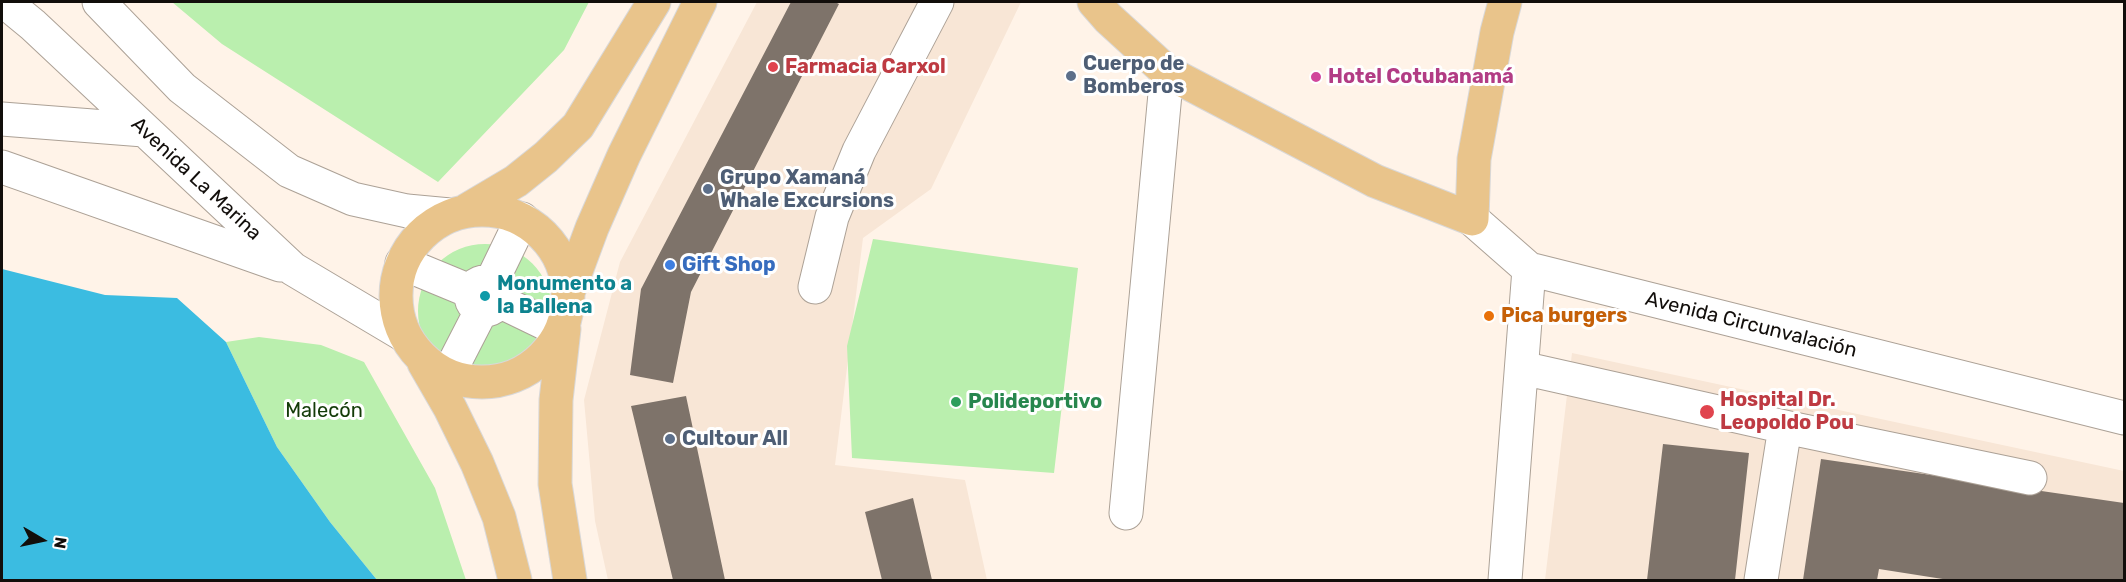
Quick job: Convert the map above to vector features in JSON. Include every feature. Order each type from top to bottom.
[{"type":"main road","points":[[515,580],[499,517],[435,369],[404,335],[395,307],[397,279],[406,252],[425,230],[516,181],[546,157],[578,126],[654,2]]},
{"type":"main road","points":[[435,369],[476,383],[505,381],[531,368],[552,348],[592,228],[624,155],[700,2]]},
{"type":"main road","points":[[1472,219],[1474,159],[1497,32],[1505,2]]},
{"type":"main road","name":"Avenida Circunvalación","points":[[1106,7],[1167,72],[1375,181],[1472,219]]},
{"type":"main road","points":[[458,213],[496,210],[522,219],[546,237],[562,262],[565,314],[556,400],[555,484],[570,580]]},
{"type":"street","name":"Avenida La Marina","points":[[5,2],[33,25],[293,269],[404,335]]},
{"type":"street","points":[[99,2],[182,88],[290,171],[353,199],[407,210],[458,213]]},
{"type":"street","points":[[815,287],[832,217],[859,151],[937,2]]},
{"type":"street","points":[[1126,513],[1167,72]]},
{"type":"street","points":[[2,119],[144,130]]},
{"type":"street","points":[[2,167],[293,269]]},
{"type":"street","points":[[435,369],[486,296],[522,219]]},
{"type":"street","name":"Avenida Circunvalación","points":[[1472,219],[1529,269],[2124,418]]},
{"type":"street","points":[[402,263],[486,296],[565,314]]},
{"type":"street","points":[[1505,580],[1529,269]]},
{"type":"street","points":[[1522,368],[1785,427],[2030,478]]},
{"type":"street","points":[[1761,580],[1785,427]]},
{"type":"shaded area","points":[[757,2],[1021,2],[931,189],[863,238],[835,465],[965,480],[987,580],[608,580],[595,521],[584,400],[620,262]]},
{"type":"shaded area","name":"Hospital Dr. Leopoldo Pou","points":[[1572,353],[2124,471],[2124,580],[1545,580]]},
{"type":"green space","points":[[172,2],[589,2],[564,50],[438,182],[222,44]]},
{"type":"green space","name":"Polideportivo","points":[[873,239],[1078,268],[1054,473],[852,458],[847,346]]},
{"type":"green space","points":[[485,244],[511,249],[532,264],[547,285],[552,311],[547,337],[532,358],[511,373],[485,378],[459,373],[438,358],[423,337],[418,311],[423,285],[438,264],[459,249]]},
{"type":"green space","name":"Malecón","points":[[259,337],[321,345],[364,362],[435,488],[466,580],[377,580],[330,522],[277,447],[226,342]]},
{"type":"water","points":[[2,269],[105,295],[177,298],[226,342],[277,447],[330,522],[377,580],[2,580]]},
{"type":"building","points":[[791,2],[835,2],[839,4],[691,292],[673,383],[630,375],[641,289]]},
{"type":"building","points":[[686,396],[725,580],[673,580],[631,406]]},
{"type":"building","points":[[1663,444],[1749,453],[1735,580],[1647,580]]},
{"type":"building","points":[[1821,459],[2124,503],[2123,580],[1949,580],[1879,569],[1877,580],[1803,580]]},
{"type":"building","points":[[913,498],[932,580],[882,580],[865,512]]},
{"type":"place","name":"Farmacia Carxol","points":[[773,67]]},
{"type":"place","name":"Cuerpo de Bomberos","points":[[1071,76]]},
{"type":"place","name":"Hotel Cotubanamá","points":[[1316,77]]},
{"type":"place","name":"Grupo Xamaná Whale Excursions","points":[[708,189]]},
{"type":"place","name":"Gift Shop","points":[[670,265]]},
{"type":"place","name":"Monumento a la Ballena","points":[[485,296]]},
{"type":"place","name":"Pica burgers","points":[[1489,316]]},
{"type":"place","name":"Polideportivo","points":[[956,402]]},
{"type":"place","name":"Hospital Dr. Leopoldo Pou","points":[[1707,412]]},
{"type":"place","name":"Cultour All","points":[[670,439]]}]
